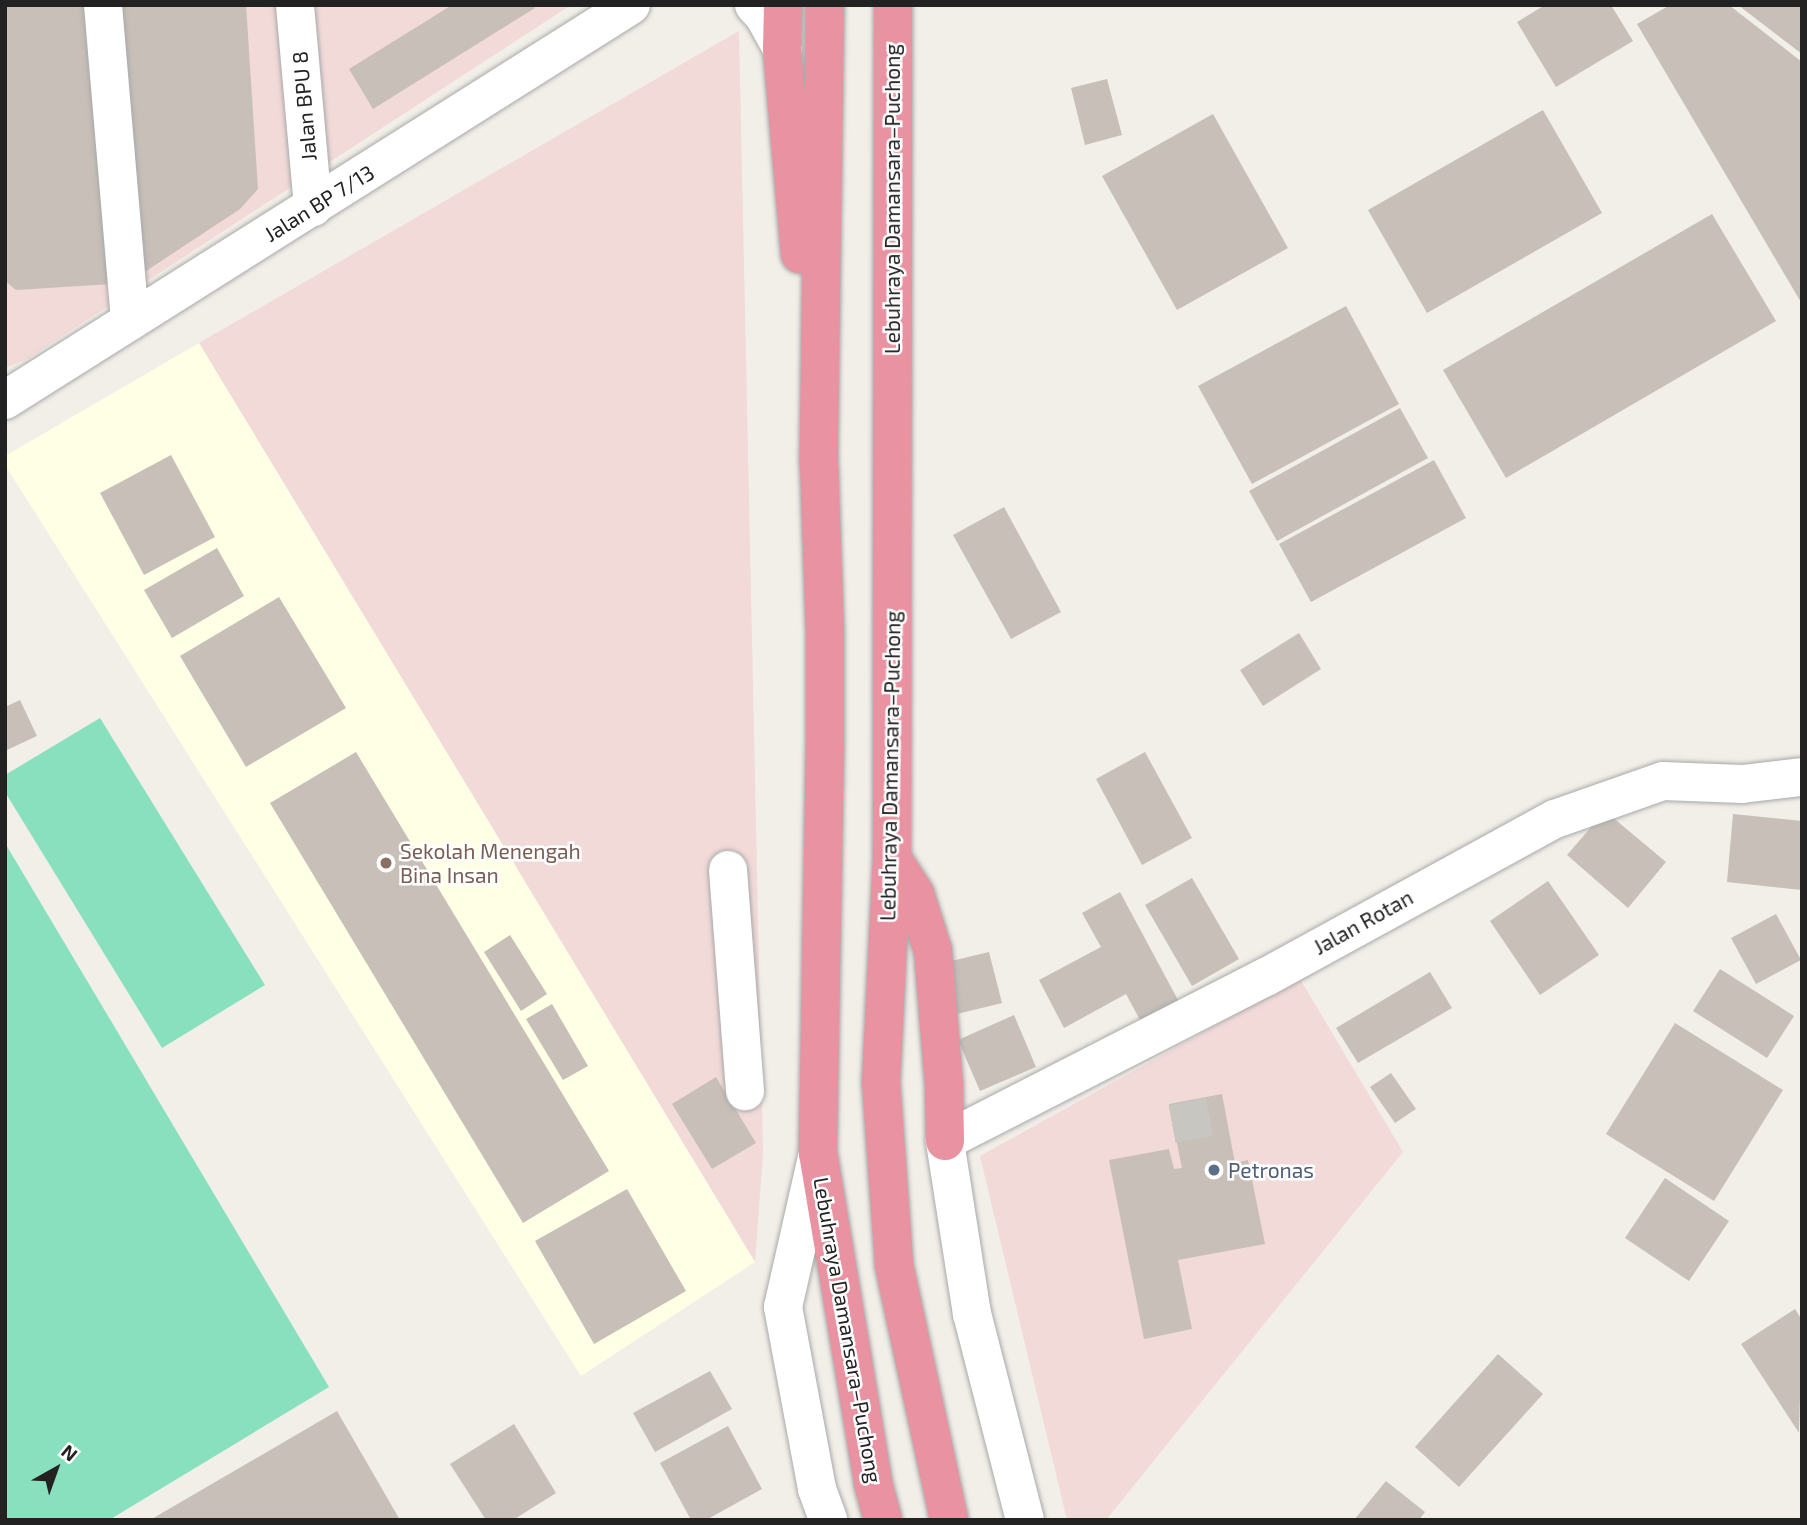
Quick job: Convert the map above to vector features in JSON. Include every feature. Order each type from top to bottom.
[{"type":"highway","points":[[783,5],[782,49],[819,461]]},
{"type":"highway","name":"Lebuhraya Damansara–Puchong","points":[[825,5],[819,461],[825,630],[825,740],[818,1153],[873,1483],[883,1520]]},
{"type":"highway","name":"Lebuhraya Damansara–Puchong","points":[[893,5],[892,858],[881,1082],[894,1265],[949,1520]]},
{"type":"highway","points":[[892,858],[915,894],[933,951],[944,1084],[945,1141]]},
{"type":"street","points":[[103,5],[130,321]]},
{"type":"street","name":"Jalan BPU 8","points":[[295,5],[313,207]]},
{"type":"street","name":"Jalan BP 7/13","points":[[5,400],[631,5]]},
{"type":"street","points":[[754,5],[764,16],[782,49]]},
{"type":"street","name":"Jalan Rotan","points":[[945,1141],[1266,976],[1555,818],[1663,781],[1742,783],[1802,777]]},
{"type":"street","points":[[728,870],[745,1091]]},
{"type":"street","points":[[945,1141],[972,1314],[1025,1520]]},
{"type":"street","points":[[818,1153],[783,1307],[817,1489],[828,1520]]},
{"type":"shaded area","points":[[5,5],[571,5],[27,359],[5,368]]},
{"type":"shaded area","points":[[739,31],[763,1153],[755,1262],[199,343]]},
{"type":"shaded area","name":"Sekolah Menengah Bina Insan","points":[[199,343],[755,1262],[581,1376],[5,465],[5,456]]},
{"type":"shaded area","points":[[1300,979],[1403,1152],[1106,1520],[1067,1520],[980,1156]]},
{"type":"green space","points":[[100,718],[265,985],[162,1048],[5,792],[5,775]]},
{"type":"green space","points":[[5,843],[329,1387],[109,1520],[5,1520]]},
{"type":"building","points":[[5,5],[90,5],[112,284],[16,290],[5,281]]},
{"type":"building","points":[[122,5],[246,5],[258,189],[240,209],[143,273]]},
{"type":"building","points":[[452,5],[533,5],[535,8],[373,109],[349,69]]},
{"type":"building","points":[[1545,5],[1611,5],[1633,41],[1556,87],[1517,22]]},
{"type":"building","points":[[1670,5],[1729,5],[1802,62],[1802,304],[1637,24]]},
{"type":"building","points":[[1738,5],[1802,5],[1802,54]]},
{"type":"building","points":[[1107,79],[1122,135],[1085,145],[1071,88]]},
{"type":"building","points":[[1543,110],[1602,213],[1427,313],[1368,210]]},
{"type":"building","points":[[1213,114],[1288,248],[1177,310],[1102,176]]},
{"type":"building","points":[[1712,214],[1776,321],[1506,478],[1443,370]]},
{"type":"building","points":[[1346,306],[1399,404],[1252,484],[1198,386]]},
{"type":"building","points":[[1400,408],[1428,458],[1277,541],[1249,491]]},
{"type":"building","points":[[171,455],[215,537],[144,575],[100,493]]},
{"type":"building","points":[[1434,460],[1466,518],[1311,602],[1279,544]]},
{"type":"building","points":[[1004,507],[1061,612],[1011,639],[953,535]]},
{"type":"building","points":[[217,548],[244,596],[172,638],[144,590]]},
{"type":"building","points":[[279,597],[346,708],[246,767],[180,656]]},
{"type":"building","points":[[1299,633],[1321,669],[1263,706],[1240,670]]},
{"type":"building","points":[[20,700],[37,736],[7,750],[5,707]]},
{"type":"building","points":[[356,752],[609,1171],[523,1223],[270,803]]},
{"type":"building","points":[[1145,752],[1192,838],[1142,865],[1096,779]]},
{"type":"building","points":[[1605,811],[1666,862],[1628,908],[1567,855]]},
{"type":"building","points":[[1733,814],[1802,821],[1802,890],[1727,882]]},
{"type":"building","points":[[1192,878],[1239,959],[1192,986],[1145,905]]},
{"type":"building","points":[[1548,881],[1599,955],[1540,995],[1490,921]]},
{"type":"building","points":[[1120,892],[1178,1000],[1140,1020],[1126,994],[1064,1028],[1039,980],[1101,947],[1082,913]]},
{"type":"building","points":[[1776,914],[1801,960],[1756,984],[1731,938]]},
{"type":"building","points":[[510,935],[547,994],[521,1011],[484,952]]},
{"type":"building","points":[[989,952],[1002,1003],[957,1014],[943,963]]},
{"type":"building","points":[[1720,969],[1794,1016],[1767,1058],[1693,1011]]},
{"type":"building","points":[[1430,972],[1452,1008],[1358,1063],[1336,1028]]},
{"type":"building","points":[[552,1004],[588,1066],[563,1080],[526,1019]]},
{"type":"building","points":[[1014,1015],[1036,1067],[980,1091],[958,1040]]},
{"type":"building","points":[[1675,1023],[1783,1090],[1714,1201],[1606,1134]]},
{"type":"building","points":[[1391,1073],[1416,1109],[1395,1123],[1370,1087]]},
{"type":"building","points":[[716,1077],[756,1143],[712,1169],[672,1104]]},
{"type":"building","points":[[1222,1094],[1235,1163],[1248,1160],[1265,1244],[1178,1260],[1192,1329],[1144,1339],[1109,1160],[1169,1149],[1174,1169],[1182,1168],[1169,1104]]},
{"type":"building","points":[[1665,1178],[1729,1221],[1689,1281],[1625,1238]]},
{"type":"building","points":[[627,1189],[686,1291],[594,1344],[535,1241]]},
{"type":"building","points":[[1795,1309],[1802,1320],[1799,1433],[1741,1344]]},
{"type":"building","points":[[1498,1354],[1543,1394],[1459,1487],[1415,1447]]},
{"type":"building","points":[[710,1371],[732,1409],[655,1452],[633,1413]]},
{"type":"building","points":[[337,1411],[400,1520],[150,1520]]},
{"type":"building","points":[[514,1424],[556,1493],[513,1520],[486,1520],[450,1464]]},
{"type":"building","points":[[728,1426],[762,1489],[706,1520],[691,1520],[660,1463]]},
{"type":"building","points":[[1386,1481],[1425,1512],[1419,1520],[1354,1520]]},
{"type":"tunnel","points":[[1172,1124],[1225,1114]]},
{"type":"place","name":"Sekolah Menengah Bina Insan","points":[[386,863]]},
{"type":"place","name":"Petronas","points":[[1214,1170]]}]
